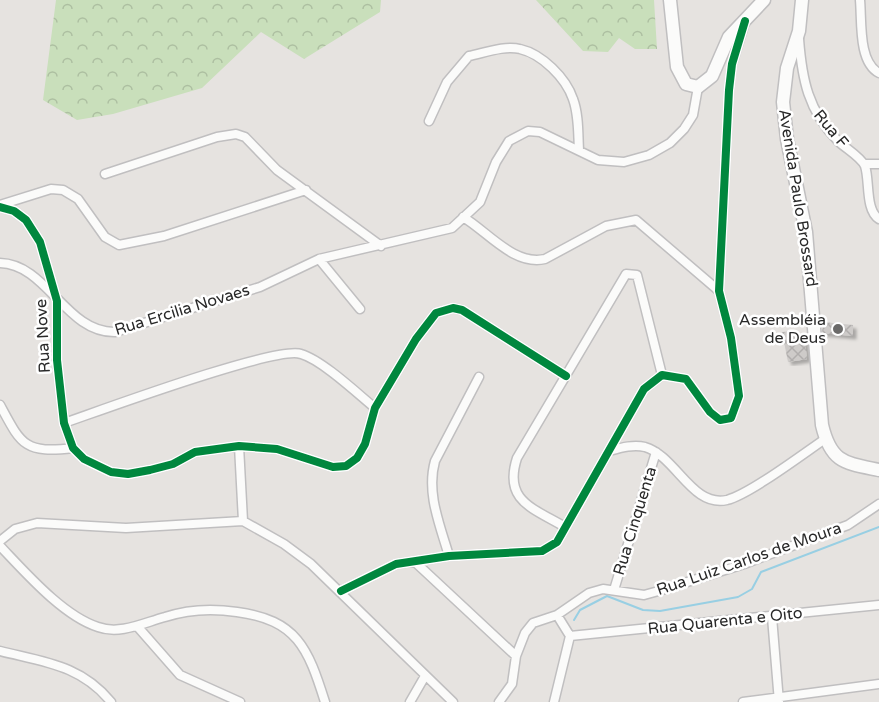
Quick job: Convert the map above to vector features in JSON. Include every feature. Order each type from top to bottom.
[{"type":"main road","points":[[670,0],[679,73],[687,84],[698,87],[712,76],[729,37],[764,0]]},
{"type":"main road","name":"Avenida Paulo Brossard","points":[[802,0],[799,31],[787,68],[783,102],[787,139],[806,232],[825,439]]},
{"type":"main road","points":[[825,439],[839,460],[879,470]]},
{"type":"street","points":[[860,0],[865,53],[868,62],[879,73]]},
{"type":"street","points":[[341,591],[390,566],[449,556],[542,551],[557,542],[645,389],[662,375],[686,379],[710,412],[720,420],[731,418],[739,396],[731,338],[719,291],[729,90],[732,64],[745,21]]},
{"type":"street","name":"Rua F","points":[[799,31],[802,75],[808,98],[818,119],[865,165]]},
{"type":"street","points":[[429,121],[447,82],[469,56],[518,48],[544,60],[558,74],[573,98],[578,120],[579,150]]},
{"type":"street","name":"Rua Ercilia Novaes","points":[[0,263],[28,272],[57,301],[102,332],[115,332],[260,287],[320,259],[452,228],[480,202],[496,162],[509,141],[518,134],[528,131],[540,132],[598,160],[613,163],[649,155],[670,142],[684,129],[693,115],[698,87]]},
{"type":"street","points":[[105,174],[217,137],[236,134],[245,137],[278,170],[381,246]]},
{"type":"street","points":[[879,164],[865,165],[872,209],[879,219]]},
{"type":"street","points":[[0,206],[51,189],[63,190],[78,199],[105,237],[119,244],[164,236],[306,190]]},
{"type":"street","name":"Rua Nove","points":[[0,206],[15,211],[26,220],[40,242],[57,301],[57,360],[64,423],[73,448]]},
{"type":"street","points":[[463,217],[518,256],[537,261],[545,259],[606,226],[636,220],[719,291]]},
{"type":"street","points":[[320,259],[360,309]]},
{"type":"street","points":[[565,527],[522,501],[515,493],[512,474],[517,458],[614,297],[622,278],[630,273],[637,275],[662,375]]},
{"type":"street","points":[[0,405],[18,438],[26,445],[55,450],[73,448],[84,459],[111,472],[128,474],[173,464],[195,452],[239,446],[277,449],[333,467],[346,466],[365,444],[375,408],[416,339],[436,313],[453,308],[462,310],[566,376]]},
{"type":"street","points":[[64,423],[238,365],[293,352],[315,361],[375,408]]},
{"type":"street","points":[[449,556],[432,497],[431,475],[435,461],[479,377]]},
{"type":"street","points":[[609,451],[638,446],[656,452],[702,496],[721,501],[745,492],[825,439]]},
{"type":"street","points":[[239,446],[243,521]]},
{"type":"street","name":"Rua Cinquenta","points":[[614,590],[656,452]]},
{"type":"street","name":"Rua Luiz Carlos de Moura","points":[[614,590],[644,595],[744,564],[848,525],[879,504]]},
{"type":"street","points":[[0,541],[15,529],[38,523],[126,528],[243,521],[284,544],[341,591],[453,702]]},
{"type":"street","points":[[0,546],[73,615],[99,628],[117,630],[206,608],[261,615],[272,619],[290,632],[304,649],[313,665],[325,702]]},
{"type":"street","points":[[415,562],[516,656]]},
{"type":"street","points":[[499,702],[512,684],[516,656],[522,638],[533,624],[557,615],[589,593],[603,589],[614,590]]},
{"type":"street","name":"Rua Quarenta e Oito","points":[[570,636],[879,604]]},
{"type":"street","points":[[554,702],[570,636],[557,615]]},
{"type":"street","points":[[772,616],[778,700]]},
{"type":"street","points":[[137,626],[180,675],[240,702]]},
{"type":"street","points":[[0,651],[54,664],[80,674],[97,685],[111,702]]},
{"type":"street","points":[[410,702],[425,676]]},
{"type":"street","points":[[743,702],[778,700],[879,684]]},
{"type":"green space","points":[[56,0],[381,0],[380,12],[304,59],[261,32],[202,88],[113,114],[77,120],[43,100]]},
{"type":"green space","points":[[536,0],[654,0],[657,49],[635,49],[619,38],[608,52],[583,51]]},
{"type":"building","name":"Assembléia de Deus","points":[[823,322],[853,325],[853,336],[822,333]]},
{"type":"building","points":[[798,331],[798,336],[804,335],[807,359],[788,362],[782,332]]},
{"type":"waterway","points":[[574,620],[580,610],[607,596],[643,610],[660,611],[738,597],[752,589],[761,572],[879,527]]},
{"type":"cycle path","points":[[341,591],[396,564],[449,556],[542,551],[557,542],[644,389],[662,375],[686,379],[710,412],[720,420],[731,418],[739,396],[731,338],[719,291],[729,90],[732,64],[745,21]]},
{"type":"cycle path","points":[[0,207],[14,211],[26,220],[40,242],[57,301],[57,360],[64,423],[73,448],[84,459],[111,472],[128,474],[150,470],[173,464],[195,452],[239,446],[277,449],[333,467],[346,466],[357,458],[365,444],[375,408],[416,339],[436,313],[453,308],[462,310],[566,376]]},
{"type":"place","name":"Assembléia de Deus","points":[[838,329]]}]
